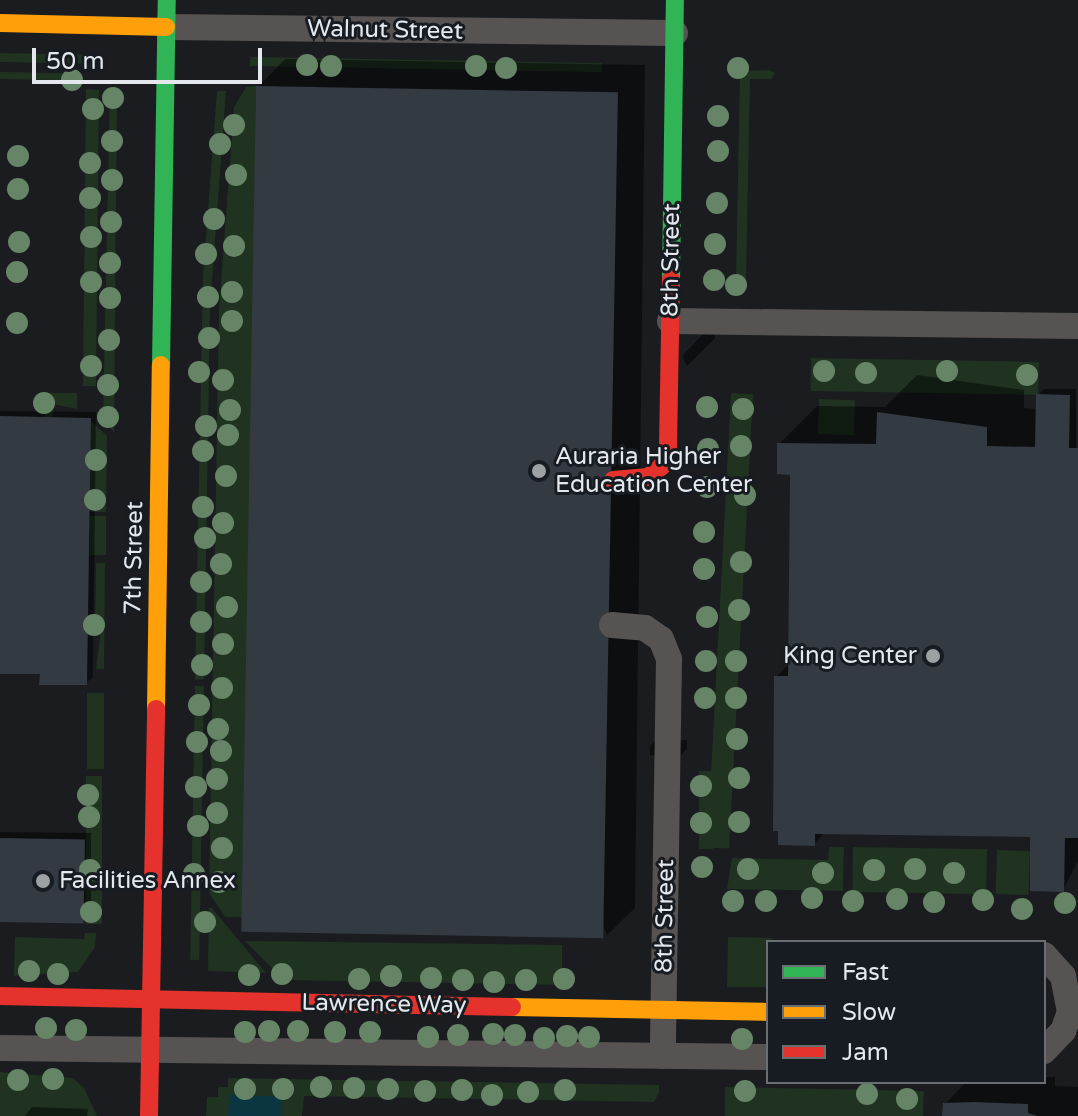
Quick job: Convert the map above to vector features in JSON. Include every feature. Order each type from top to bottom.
[{"type":"street","name":"7th Street","points":[[149,1116],[167,0]]},
{"type":"street","name":"8th Street","points":[[613,480],[648,477],[666,457],[675,0]]},
{"type":"street","name":"Walnut Street","points":[[0,23],[675,33]]},
{"type":"street","points":[[670,321],[1078,326]]},
{"type":"street","name":"8th Street","points":[[612,625],[645,628],[661,639],[669,659],[663,1056]]},
{"type":"street","points":[[1046,957],[1063,976],[1070,1012],[1063,1031],[1046,1049]]},
{"type":"street","name":"Lawrence Way","points":[[0,996],[766,1012]]},
{"type":"street","name":"Lawrence Way","points":[[0,1048],[766,1057]]},
{"type":"green space","points":[[0,53],[84,54],[84,63],[0,62]]},
{"type":"green space","points":[[250,57],[602,63],[602,72],[250,66]]},
{"type":"green space","points":[[769,70],[775,73],[771,79],[750,79],[746,281],[736,281],[740,71]]},
{"type":"green space","points":[[0,72],[82,73],[82,80],[0,79]]},
{"type":"green space","points":[[256,86],[245,917],[225,917],[209,893],[219,310],[234,107],[246,87]]},
{"type":"green space","points":[[86,89],[99,90],[96,386],[83,386]]},
{"type":"green space","points":[[110,89],[117,89],[114,433],[103,418]]},
{"type":"green space","points":[[217,91],[226,91],[210,309],[204,679],[195,680],[203,276]]},
{"type":"green space","points":[[811,358],[1039,362],[1038,395],[810,391]]},
{"type":"green space","points":[[45,393],[77,393],[77,409],[53,404],[53,417],[45,417]]},
{"type":"green space","points":[[731,393],[753,394],[729,849],[707,847]]},
{"type":"green space","points":[[819,399],[855,400],[854,435],[818,434]]},
{"type":"green space","points":[[91,421],[107,436],[106,512],[89,512]]},
{"type":"green space","points":[[90,516],[106,516],[106,555],[90,555]]},
{"type":"green space","points":[[96,563],[105,563],[104,669],[96,669],[101,631],[95,630]]},
{"type":"green space","points":[[195,686],[204,686],[199,960],[190,960]]},
{"type":"green space","points":[[87,693],[104,693],[104,769],[87,769]]},
{"type":"green space","points":[[699,771],[713,771],[713,849],[699,849]]},
{"type":"green space","points":[[86,776],[102,776],[102,924],[86,924]]},
{"type":"green space","points":[[829,847],[844,847],[843,891],[727,889],[732,858],[828,860]]},
{"type":"green space","points":[[853,847],[987,849],[986,894],[852,892]]},
{"type":"green space","points":[[997,850],[1030,851],[1028,895],[995,894]]},
{"type":"green space","points":[[209,908],[212,908],[266,973],[208,971]]},
{"type":"green space","points":[[85,933],[96,933],[95,947],[78,972],[14,976],[15,937],[84,939]]},
{"type":"green space","points":[[728,937],[773,938],[766,940],[766,987],[727,987]]},
{"type":"green space","points":[[245,941],[562,945],[562,985],[284,980]]},
{"type":"green space","points":[[0,1072],[73,1078],[84,1088],[97,1116],[0,1116]]},
{"type":"green space","points":[[228,1078],[659,1085],[659,1092],[654,1102],[304,1096],[302,1116],[206,1116],[207,1097],[218,1097],[218,1087],[228,1087]]},
{"type":"green space","points":[[725,1087],[924,1091],[923,1116],[725,1116]]},
{"type":"water","points":[[229,1095],[282,1097],[281,1116],[228,1116]]},
{"type":"building","points":[[256,86],[618,92],[603,938],[241,932]]},
{"type":"building","name":"King Center","points":[[1036,394],[1070,395],[1069,448],[1078,448],[1078,838],[1065,838],[1064,892],[1030,891],[1030,837],[815,834],[815,846],[778,845],[778,831],[773,831],[774,676],[788,676],[790,475],[777,474],[777,443],[876,444],[877,412],[987,427],[987,446],[1035,447]]},
{"type":"building","points":[[0,416],[91,418],[87,685],[39,685],[40,674],[0,674]]},
{"type":"building","name":"Facilities Annex","points":[[0,838],[85,839],[84,923],[0,922]]},
{"type":"building","points":[[943,1103],[1028,1104],[1028,1113],[1037,1116],[942,1116]]},
{"type":"traffic: fast","points":[[161,365],[167,0]]},
{"type":"traffic: fast","points":[[671,279],[675,0]]},
{"type":"traffic: slow","points":[[0,23],[166,27]]},
{"type":"traffic: slow","points":[[156,709],[161,365]]},
{"type":"traffic: slow","points":[[512,1007],[766,1012]]},
{"type":"traffic: jam","points":[[613,480],[648,477],[662,466],[668,447],[671,279]]},
{"type":"traffic: jam","points":[[149,1116],[156,709]]},
{"type":"traffic: jam","points":[[0,996],[512,1007]]},
{"type":"place","name":"Auraria Higher Education Center","points":[[539,471]]},
{"type":"place","name":"King Center","points":[[933,656]]},
{"type":"place","name":"Facilities Annex","points":[[43,881]]}]
